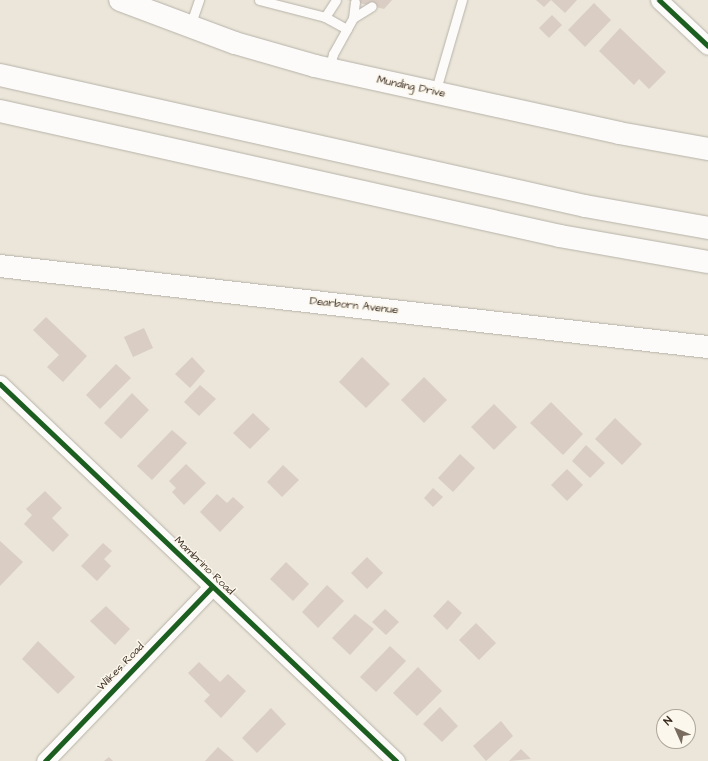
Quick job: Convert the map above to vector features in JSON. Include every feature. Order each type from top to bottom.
[{"type":"main road","name":"Munding Drive","points":[[120,0],[235,43],[329,69],[619,133],[708,149]]},
{"type":"main road","points":[[0,75],[585,206],[708,228]]},
{"type":"main road","points":[[0,111],[560,236],[708,262]]},
{"type":"main road","name":"Dearborn Avenue","points":[[0,266],[708,347]]},
{"type":"street","points":[[659,0],[708,46]]},
{"type":"street","name":"Mambrino Road","points":[[0,384],[396,761]]},
{"type":"street","name":"Wilkes Road","points":[[45,761],[212,587]]},
{"type":"lane","points":[[190,26],[199,0]]},
{"type":"lane","points":[[260,0],[325,17],[347,29]]},
{"type":"lane","points":[[325,17],[336,0]]},
{"type":"lane","points":[[435,92],[462,0]]},
{"type":"lane","points":[[329,69],[333,54],[353,18],[355,2]]},
{"type":"lane","points":[[353,18],[372,6]]},
{"type":"building","points":[[347,0],[392,0],[384,9]]},
{"type":"building","points":[[536,0],[551,0],[544,7]]},
{"type":"building","points":[[551,0],[577,0],[565,13]]},
{"type":"building","points":[[594,3],[611,20],[585,47],[568,30]]},
{"type":"building","points":[[552,15],[562,25],[549,38],[539,28]]},
{"type":"building","points":[[620,28],[666,72],[649,89],[639,79],[634,85],[599,51]]},
{"type":"building","points":[[46,317],[87,356],[63,382],[47,367],[59,355],[33,330]]},
{"type":"building","points":[[144,328],[153,348],[133,357],[124,337]]},
{"type":"building","points":[[192,357],[205,371],[190,388],[175,374]]},
{"type":"building","points":[[362,357],[390,384],[366,408],[339,382]]},
{"type":"building","points":[[116,364],[131,378],[100,409],[86,395]]},
{"type":"building","points":[[424,377],[447,400],[424,423],[401,400]]},
{"type":"building","points":[[200,385],[216,399],[199,416],[184,402]]},
{"type":"building","points":[[132,393],[149,410],[121,439],[104,423]]},
{"type":"building","points":[[551,402],[583,434],[563,455],[530,423]]},
{"type":"building","points":[[494,404],[517,427],[494,450],[471,427]]},
{"type":"building","points":[[253,413],[270,429],[250,449],[233,433]]},
{"type":"building","points":[[615,418],[642,444],[622,465],[595,439]]},
{"type":"building","points":[[172,430],[187,443],[152,480],[137,466]]},
{"type":"building","points":[[586,445],[605,463],[590,478],[572,461]]},
{"type":"building","points":[[460,454],[475,468],[453,492],[438,478]]},
{"type":"building","points":[[186,464],[206,483],[184,505],[172,492],[176,488],[169,481]]},
{"type":"building","points":[[283,465],[299,480],[282,497],[267,482]]},
{"type":"building","points":[[567,469],[583,485],[567,501],[551,485]]},
{"type":"building","points":[[433,488],[443,497],[433,507],[424,498]]},
{"type":"building","points":[[45,491],[62,508],[52,518],[69,535],[53,552],[24,524],[32,515],[26,509]]},
{"type":"building","points":[[217,494],[227,503],[233,497],[244,507],[220,532],[200,512]]},
{"type":"building","points":[[0,541],[23,562],[0,586]]},
{"type":"building","points":[[103,543],[112,551],[104,559],[111,566],[97,581],[81,566]]},
{"type":"building","points":[[367,557],[383,573],[367,589],[351,573]]},
{"type":"building","points":[[286,562],[309,584],[293,601],[270,579]]},
{"type":"building","points":[[327,585],[344,601],[318,628],[302,612]]},
{"type":"building","points":[[448,600],[462,613],[447,630],[433,616]]},
{"type":"building","points":[[106,606],[130,629],[115,645],[90,621]]},
{"type":"building","points":[[385,609],[399,622],[386,635],[372,622]]},
{"type":"building","points":[[355,614],[374,629],[350,655],[332,638]]},
{"type":"building","points":[[476,623],[496,643],[479,660],[459,640]]},
{"type":"building","points":[[38,641],[75,677],[58,694],[22,659]]},
{"type":"building","points":[[390,646],[406,661],[376,692],[360,677]]},
{"type":"building","points":[[199,662],[220,682],[228,674],[246,691],[221,718],[204,701],[210,695],[188,673]]},
{"type":"building","points":[[418,667],[442,691],[417,716],[393,693]]},
{"type":"building","points":[[440,707],[458,726],[442,742],[423,724]]},
{"type":"building","points":[[271,708],[286,724],[257,753],[242,738]]},
{"type":"building","points":[[501,721],[513,736],[486,761],[473,746]]},
{"type":"building","points":[[218,747],[234,761],[205,761]]},
{"type":"building","points":[[521,749],[531,759],[509,761]]},
{"type":"building","points":[[109,757],[113,761],[104,761]]},
{"type":"cycle path","points":[[659,0],[708,46]]},
{"type":"cycle path","points":[[0,384],[396,761]]},
{"type":"cycle path","points":[[45,761],[212,587]]}]
